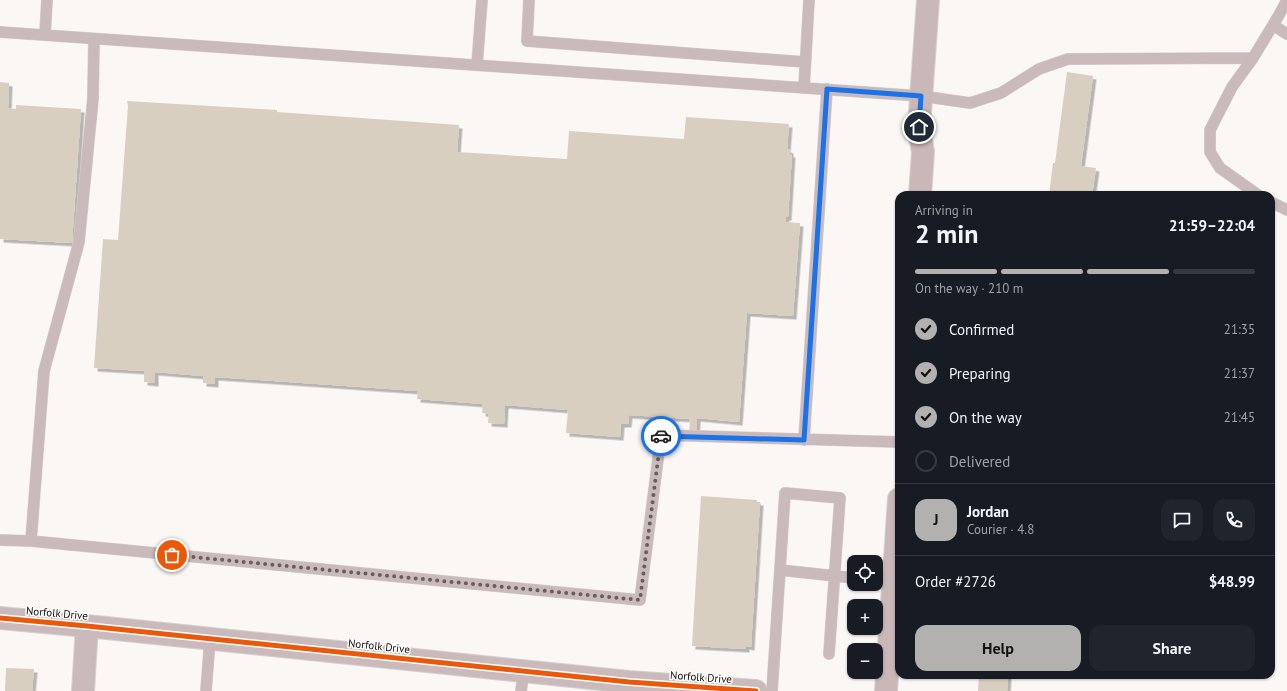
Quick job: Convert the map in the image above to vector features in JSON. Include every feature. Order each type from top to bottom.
[{"type":"main road","points":[[920,191],[922,152],[919,127],[928,0]]},
{"type":"main road","points":[[886,691],[885,581],[895,522]]},
{"type":"street","name":"Norfolk Drive","points":[[0,618],[210,639],[523,681],[756,691]]},
{"type":"street","points":[[83,691],[87,626]]},
{"type":"lane","points":[[45,35],[47,0]]},
{"type":"lane","points":[[477,65],[482,0]]},
{"type":"lane","points":[[529,0],[527,41],[806,62]]},
{"type":"lane","points":[[804,88],[810,0]]},
{"type":"lane","points":[[1252,191],[1220,168],[1210,152],[1210,130],[1232,87],[1253,58],[1287,0]]},
{"type":"lane","points":[[1273,25],[1287,34]]},
{"type":"lane","points":[[0,32],[827,89],[921,96],[970,104],[1001,93],[1038,69],[1068,59],[1253,58]]},
{"type":"lane","points":[[31,541],[44,371],[79,242],[93,98],[94,39]]},
{"type":"lane","points":[[804,440],[827,89]]},
{"type":"lane","points":[[1275,204],[1287,210]]},
{"type":"lane","points":[[0,540],[31,541],[640,600],[661,435],[895,442]]},
{"type":"lane","points":[[772,691],[785,493],[840,498],[829,654]]},
{"type":"lane","points":[[780,570],[847,577]]},
{"type":"lane","points":[[206,691],[210,639]]},
{"type":"building","points":[[1067,72],[1093,76],[1081,166],[1096,168],[1093,191],[1050,191],[1053,163],[1055,163]]},
{"type":"building","points":[[0,82],[9,83],[8,108],[16,109],[16,105],[81,109],[72,243],[0,239]]},
{"type":"building","points":[[127,101],[277,110],[277,112],[459,125],[457,152],[567,159],[569,131],[684,139],[686,117],[789,124],[787,149],[790,150],[790,154],[792,154],[788,217],[786,217],[785,222],[800,223],[793,316],[747,313],[739,422],[697,418],[696,434],[689,433],[690,419],[629,415],[628,424],[621,424],[620,437],[566,433],[568,410],[505,405],[504,424],[488,423],[489,414],[482,413],[483,404],[417,399],[418,391],[215,377],[215,384],[203,383],[203,376],[155,372],[155,383],[144,382],[144,371],[94,368],[103,239],[118,240],[128,106]]},
{"type":"building","points":[[701,496],[757,500],[757,502],[760,502],[751,647],[746,646],[746,649],[692,646]]},
{"type":"building","points":[[6,668],[34,669],[32,691],[5,691]]},
{"type":"building","points":[[979,679],[1008,679],[1007,691],[978,691]]},
{"type":"cycle path","points":[[0,618],[629,682],[756,691]]},
{"type":"way so far","points":[[172,555],[640,600],[661,436]]},
{"type":"route","points":[[661,436],[804,440],[827,89],[921,96],[919,127]]}]
